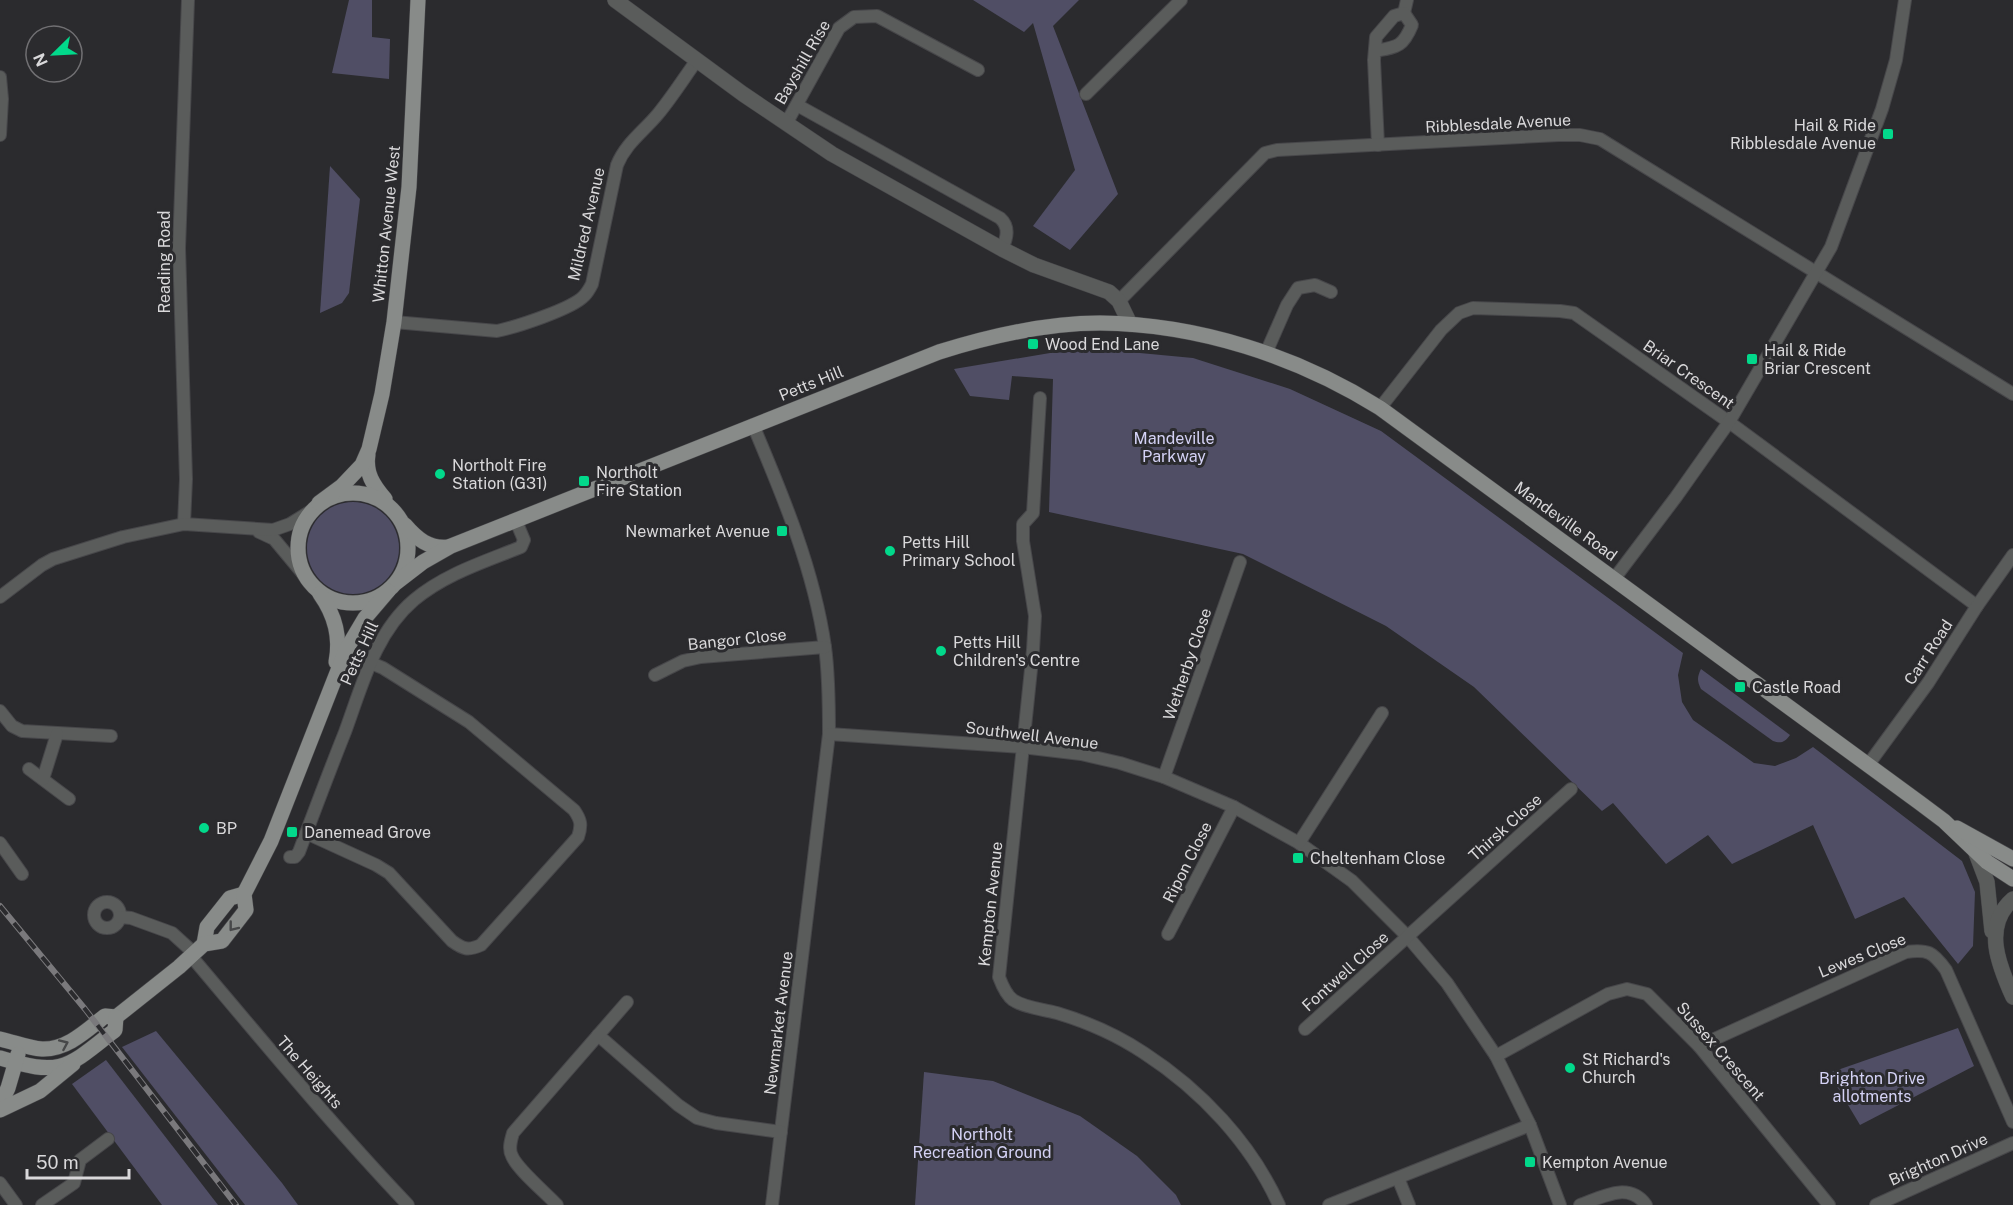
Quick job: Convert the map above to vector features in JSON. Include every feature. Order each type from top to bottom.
[{"type":"main road","name":"Whitton Avenue West","points":[[315,507],[355,474],[366,458],[382,394],[394,322],[410,175],[418,0]]},
{"type":"main road","name":"Petts Hill","points":[[116,1017],[197,951],[222,941],[246,910],[244,894],[271,841],[332,682],[357,629],[392,587],[423,562],[451,546],[921,358],[976,341],[1053,326],[1098,323],[1130,324]]},
{"type":"main road","name":"Mandeville Road","points":[[1130,324],[1192,333],[1266,353],[1327,379],[1380,408],[1944,821],[2011,859]]},
{"type":"main road","name":"Whitton Avenue West","points":[[369,449],[367,468],[369,477],[390,506]]},
{"type":"main road","points":[[350,492],[371,495],[390,506],[402,521],[409,546],[408,559],[392,587],[368,601],[346,603],[325,596],[316,589],[304,574],[300,564],[298,542],[300,531],[315,507],[328,498],[350,492]]},
{"type":"main road","name":"Petts Hill","points":[[402,521],[418,539],[426,544],[441,548],[451,546]]},
{"type":"main road","name":"Petts Hill","points":[[316,589],[329,608],[337,628],[338,655],[332,682]]},
{"type":"main road","name":"Mandeville Road","points":[[1944,821],[1976,853],[1998,871],[2012,877]]},
{"type":"main road","points":[[0,1105],[8,1088],[4,1061],[9,1042],[42,1049],[57,1047],[78,1037],[105,1016],[116,1017],[115,1030],[51,1085],[0,1110]]},
{"type":"main road","points":[[4,1061],[33,1068],[51,1069],[70,1064],[80,1058]]},
{"type":"street","name":"Reading Road","points":[[184,524],[186,479],[179,248],[188,0]]},
{"type":"street","points":[[615,0],[743,94],[832,154],[1002,249],[1034,265],[1101,288],[1114,295],[1130,324]]},
{"type":"street","points":[[1086,94],[1181,0]]},
{"type":"street","points":[[1375,51],[1397,47],[1407,36],[1412,25],[1404,13],[1407,0]]},
{"type":"street","points":[[1614,579],[1729,422],[1831,248],[1882,109],[1896,60],[1905,0]]},
{"type":"street","points":[[1378,145],[1374,60],[1376,37],[1394,16],[1404,13]]},
{"type":"street","name":"Bayshill Rise","points":[[787,122],[839,28],[854,17],[877,16],[978,70]]},
{"type":"street","name":"Mildred Avenue","points":[[394,322],[497,331],[574,304],[585,296],[592,284],[617,165],[622,152],[658,113],[697,60]]},
{"type":"street","points":[[0,77],[2,99],[0,135]]},
{"type":"street","points":[[797,105],[1000,218],[1005,224],[1007,234],[1002,249]]},
{"type":"street","name":"Ribblesdale Avenue","points":[[1119,301],[1265,153],[1277,150],[1580,135],[1600,139],[2013,394]]},
{"type":"street","points":[[1266,353],[1287,305],[1298,288],[1315,285],[1331,292]]},
{"type":"street","name":"Briar Crescent","points":[[1380,408],[1441,330],[1459,313],[1473,308],[1574,313],[1729,422],[1977,606]]},
{"type":"street","name":"Kempton Avenue","points":[[1040,398],[1033,513],[1023,524],[1023,541],[1035,616],[1033,650],[999,977],[1003,988],[1012,999],[1023,1005],[1088,1024],[1117,1037],[1168,1069],[1195,1092],[1237,1137],[1255,1161],[1279,1205]]},
{"type":"street","name":"Newmarket Avenue","points":[[753,425],[808,570],[825,647],[829,691],[829,734],[772,1205]]},
{"type":"street","points":[[0,597],[53,559],[123,537],[184,524],[267,531],[282,528],[315,507]]},
{"type":"street","name":"Petts Hill","points":[[290,857],[297,855],[371,663],[388,628],[414,600],[453,575],[523,546],[524,540],[516,521]]},
{"type":"street","points":[[252,530],[274,539],[304,574]]},
{"type":"street","name":"Carr Road","points":[[1868,765],[1928,683],[2013,555]]},
{"type":"street","name":"Wetherby Close","points":[[1164,777],[1240,562]]},
{"type":"street","name":"Bangor Close","points":[[655,675],[683,661],[701,657],[825,647]]},
{"type":"street","points":[[306,833],[389,873],[452,941],[463,949],[472,949],[481,945],[578,837],[581,819],[574,810],[469,722],[383,668],[371,663]]},
{"type":"street","points":[[0,711],[12,726],[22,731],[111,736]]},
{"type":"street","points":[[1299,843],[1382,714]]},
{"type":"street","points":[[43,779],[57,734]]},
{"type":"street","name":"Southwell Avenue","points":[[829,734],[1022,747],[1081,754],[1164,777],[1234,807],[1299,843],[1352,881],[1408,937],[1447,983],[1496,1056],[1530,1125],[1560,1205]]},
{"type":"street","points":[[29,770],[69,799]]},
{"type":"street","name":"Thirsk Close","points":[[1408,937],[1571,789]]},
{"type":"street","name":"Ripon Close","points":[[1168,933],[1234,807]]},
{"type":"street","points":[[0,843],[22,874]]},
{"type":"street","points":[[1976,853],[1987,882],[1999,965],[2013,997]]},
{"type":"street","points":[[1991,921],[1997,892],[2004,882],[2012,877]]},
{"type":"street","points":[[1996,945],[1998,923],[2011,900]]},
{"type":"street","name":"The Heights","points":[[120,917],[131,918],[172,933],[197,951],[244,1021],[361,1156],[408,1205]]},
{"type":"street","name":"Fontwell Close","points":[[1305,1029],[1408,937]]},
{"type":"street","name":"Lewes Close","points":[[1699,1046],[1906,952],[1921,950],[1935,955],[1946,970],[2013,1122]]},
{"type":"street","name":"Sussex Crescent","points":[[1496,1056],[1608,994],[1627,989],[1647,994],[1699,1046],[1829,1205]]},
{"type":"street","points":[[557,1205],[511,1156],[510,1142],[513,1133],[627,1002]]},
{"type":"street","points":[[598,1035],[678,1105],[697,1118],[716,1124],[781,1132]]},
{"type":"street","points":[[1329,1205],[1530,1125]]},
{"type":"street","points":[[42,1205],[74,1183],[80,1160],[108,1139]]},
{"type":"street","name":"Brighton Drive","points":[[1876,1205],[2013,1143]]},
{"type":"street","points":[[1398,1178],[1409,1205]]},
{"type":"street","points":[[0,1183],[16,1205]]},
{"type":"street","points":[[1580,1205],[1615,1192],[1630,1192],[1646,1205]]},
{"type":"green space","points":[[349,0],[372,0],[372,37],[390,39],[389,79],[332,73]]},
{"type":"green space","points":[[973,0],[1079,0],[1053,26],[1118,194],[1070,250],[1033,226],[1075,170],[1033,23],[1024,32]]},
{"type":"green space","points":[[330,166],[360,199],[349,293],[342,303],[320,313]]},
{"type":"green space","name":"Mandeville Parkway","points":[[1108,350],[1193,358],[1290,389],[1381,431],[1683,653],[1678,675],[1682,702],[1693,720],[1754,763],[1775,766],[1796,758],[1813,747],[1962,861],[1975,892],[1973,946],[1958,964],[1904,897],[1855,919],[1813,825],[1732,864],[1708,835],[1666,864],[1613,803],[1602,811],[1474,687],[1386,626],[1243,554],[1049,512],[1053,379],[1012,376],[1009,400],[970,396],[954,369],[1050,353]]},
{"type":"green space","points":[[353,502],[371,506],[385,516],[395,530],[399,548],[395,566],[385,580],[371,590],[353,594],[335,590],[321,580],[311,566],[307,548],[311,530],[321,516],[335,506]]},
{"type":"green space","points":[[1701,669],[1790,735],[1783,742],[1773,741],[1701,689],[1698,679]]},
{"type":"green space","name":"Brighton Drive allotments","points":[[1958,1028],[1974,1066],[1860,1125],[1829,1073]]},
{"type":"green space","points":[[156,1031],[298,1205],[245,1205],[122,1047]]},
{"type":"green space","points":[[106,1060],[218,1205],[162,1205],[72,1084]]},
{"type":"green space","name":"Northolt Recreation Ground","points":[[924,1072],[993,1081],[1080,1116],[1137,1156],[1176,1195],[1181,1205],[915,1205]]},
{"type":"railway","points":[[0,906],[85,1009],[236,1205]]},
{"type":"place","name":"Hail & Ride Ribblesdale Avenue","points":[[1888,134]]},
{"type":"place","name":"Wood End Lane","points":[[1033,344]]},
{"type":"place","name":"Hail & Ride Briar Crescent","points":[[1752,359]]},
{"type":"place","name":"Northolt Fire Station (G31)","points":[[440,474]]},
{"type":"place","name":"Northolt Fire Station","points":[[584,481]]},
{"type":"place","name":"Newmarket Avenue","points":[[782,531]]},
{"type":"place","name":"Petts Hill Primary School","points":[[890,551]]},
{"type":"place","name":"Petts Hill Children's Centre","points":[[941,651]]},
{"type":"place","name":"Castle Road","points":[[1740,687]]},
{"type":"place","name":"BP","points":[[204,828]]},
{"type":"place","name":"Danemead Grove","points":[[292,832]]},
{"type":"place","name":"Cheltenham Close","points":[[1298,858]]},
{"type":"place","name":"St Richard's Church","points":[[1570,1068]]},
{"type":"place","name":"Kempton Avenue","points":[[1530,1162]]}]
